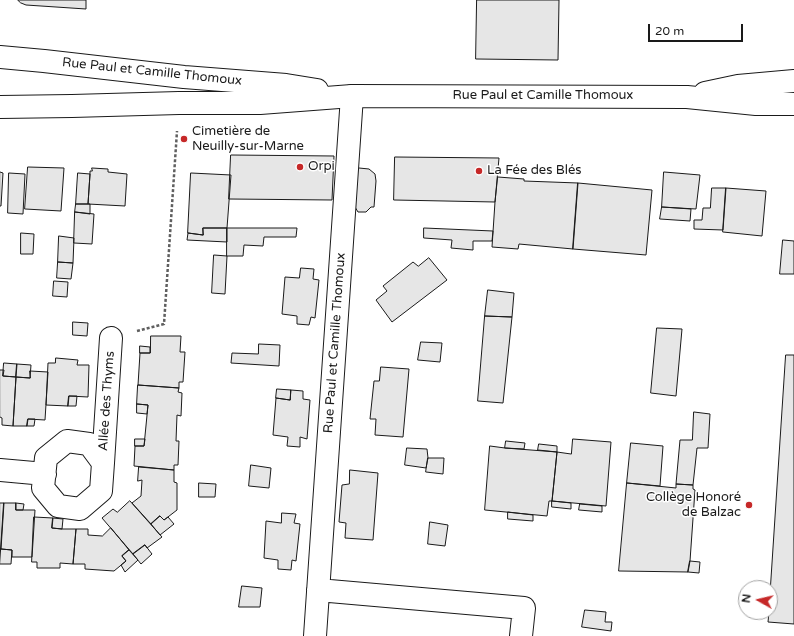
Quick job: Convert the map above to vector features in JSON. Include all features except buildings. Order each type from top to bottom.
[{"type":"main road","name":"Rue Paul et Camille Thomoux","points":[[0,57],[184,77],[286,85],[352,96]]},
{"type":"main road","name":"Rue Paul et Camille Thomoux","points":[[687,97],[738,86],[794,81]]},
{"type":"main road","name":"Rue Paul et Camille Thomoux","points":[[315,636],[352,96]]},
{"type":"main road","name":"Rue Paul et Camille Thomoux","points":[[0,106],[260,103],[352,96],[687,97],[756,104],[794,104]]},
{"type":"main road","name":"Allée des Thyms","points":[[103,463],[89,444],[67,442],[46,458],[43,488],[58,506],[80,509],[101,491],[103,463],[111,338]]},
{"type":"main road","points":[[0,470],[45,474]]},
{"type":"main road","points":[[318,590],[524,608],[521,636]]},
{"type":"path","points":[[164,324],[179,103]]},
{"type":"place","name":"Cimetière de Neuilly-sur-Marne","points":[[184,139]]},
{"type":"place","name":"Orpi","points":[[300,167]]},
{"type":"place","name":"La Fée des Blés","points":[[479,171]]},
{"type":"place","name":"Collège Honoré de Balzac","points":[[749,505]]}]
